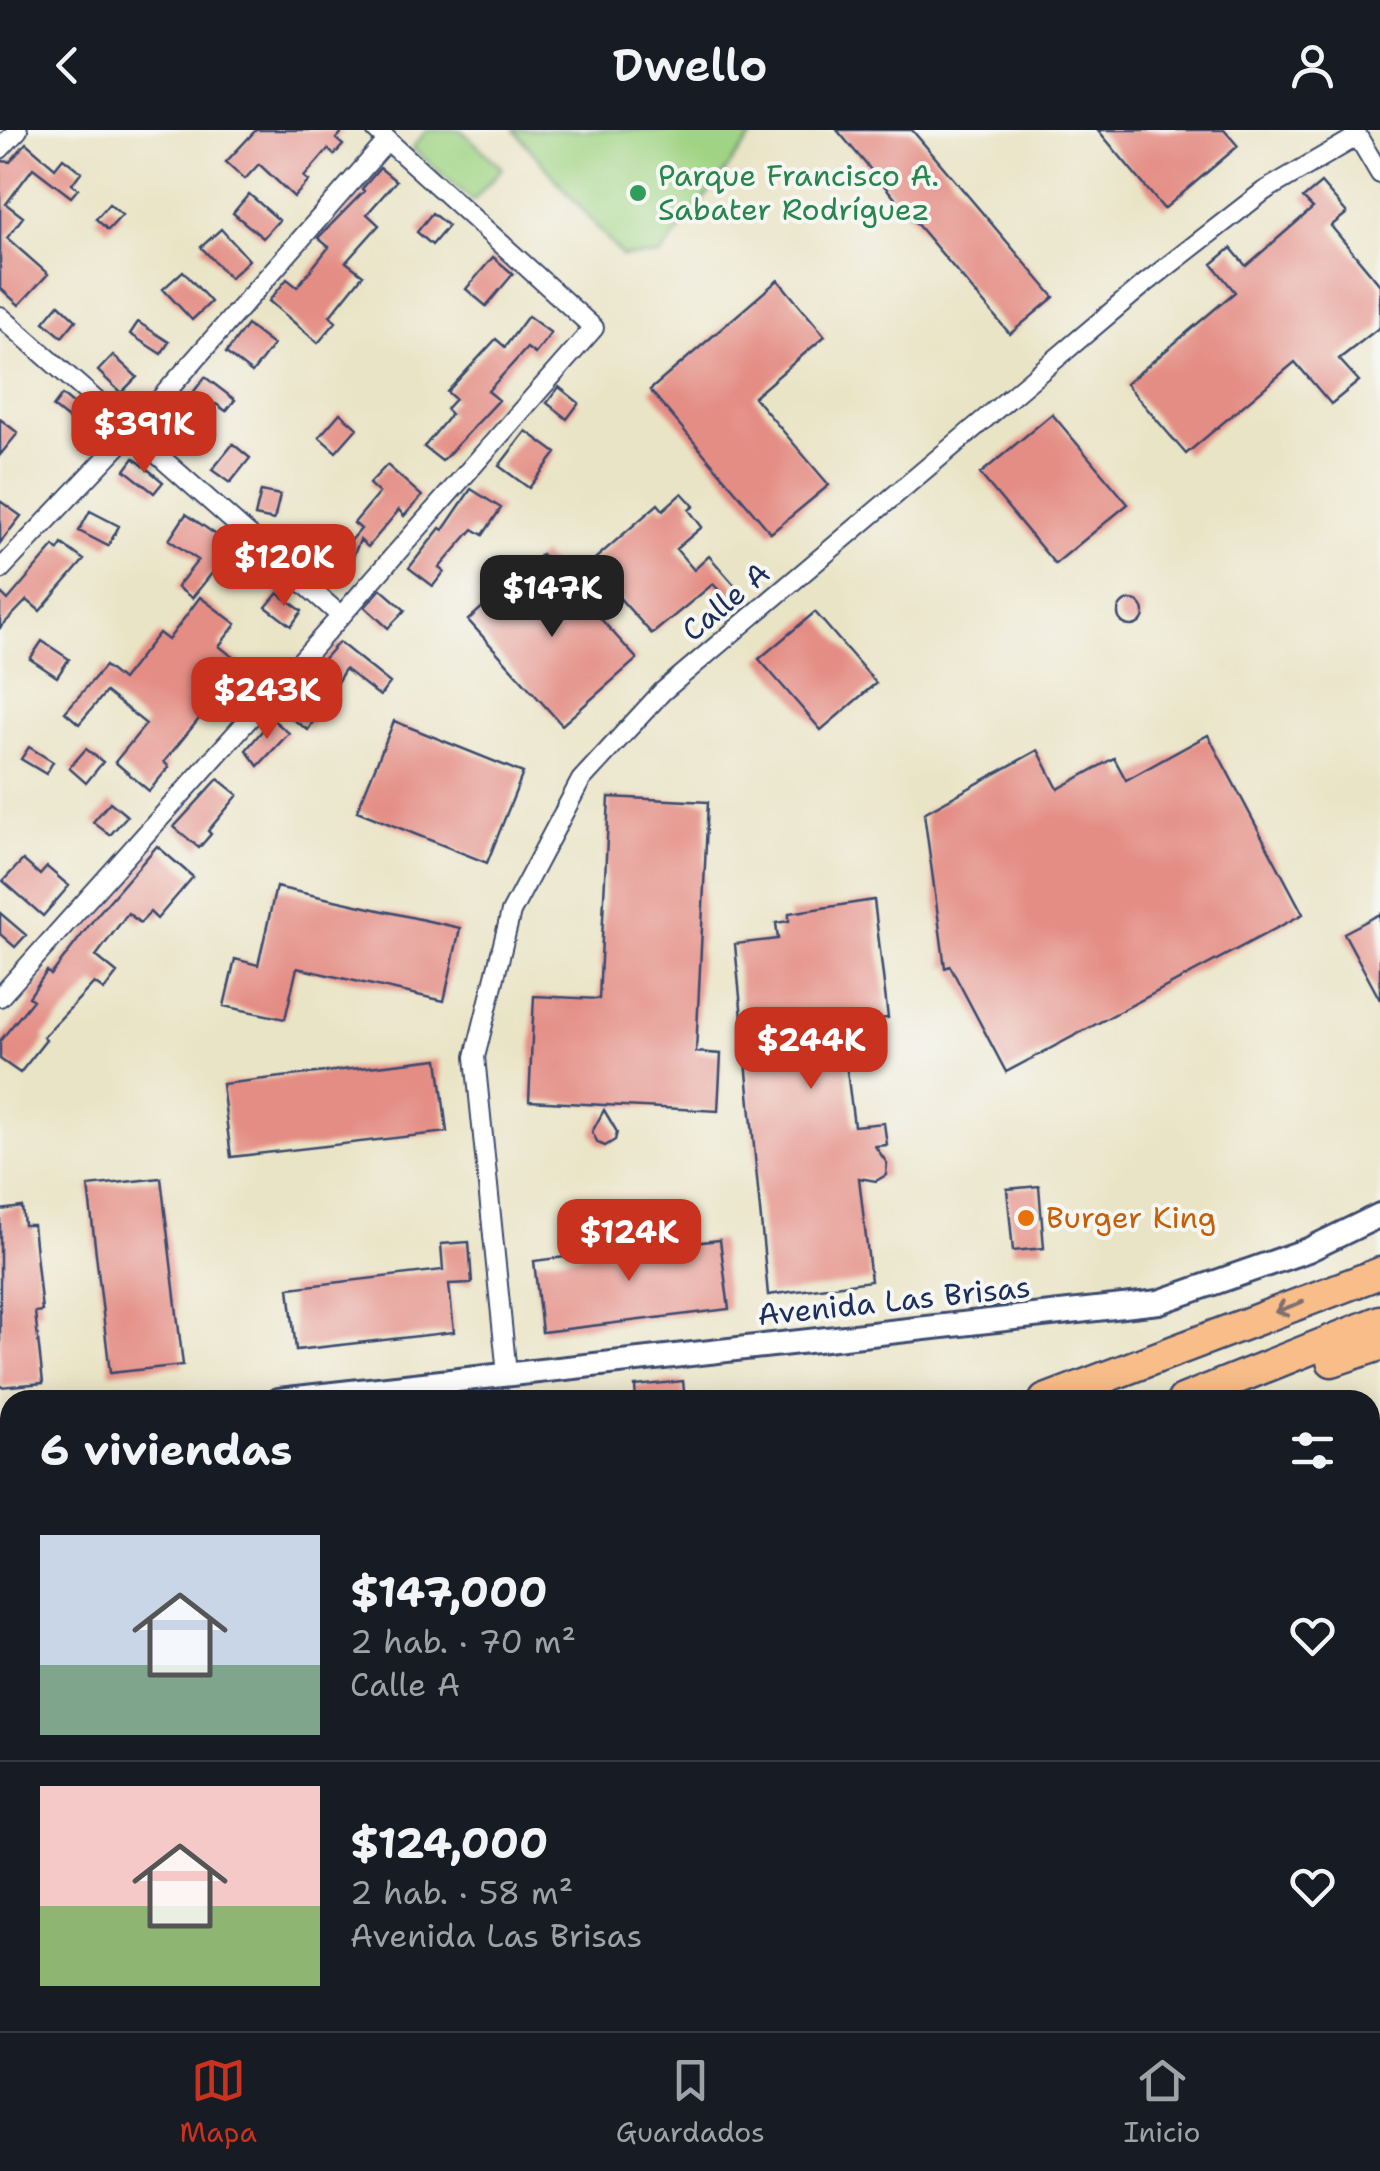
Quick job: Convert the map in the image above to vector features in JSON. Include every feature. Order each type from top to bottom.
[{"type":"highway","points":[[1071,1390],[1380,1273]]},
{"type":"highway","points":[[1211,1390],[1380,1321]]},
{"type":"highway","points":[[1260,1372],[1322,1364],[1380,1346]]},
{"type":"highway","points":[[0,1594],[0,1622]]},
{"type":"street","points":[[0,149],[18,130]]},
{"type":"street","points":[[1356,133],[1380,174]]},
{"type":"street","name":"Calle A","points":[[507,1374],[475,1057],[510,912],[581,780],[662,692],[1142,286],[1264,191],[1356,133]]},
{"type":"street","points":[[0,570],[132,432],[382,135],[594,328],[342,616],[0,996]]},
{"type":"street","points":[[0,316],[342,616]]},
{"type":"street","name":"Avenida Las Brisas","points":[[367,1390],[1159,1302],[1308,1250],[1380,1215]]},
{"type":"green space","points":[[427,130],[461,130],[502,168],[473,201],[412,148]]},
{"type":"green space","name":"Parque Francisco A. Sabater Rodríguez","points":[[514,130],[757,130],[660,256],[622,256]]},
{"type":"building","points":[[256,130],[344,130],[336,139],[343,145],[334,155],[328,149],[304,177],[309,181],[294,197],[259,164],[245,179],[226,162]]},
{"type":"building","points":[[837,130],[912,130],[1054,297],[1010,334]]},
{"type":"building","points":[[1098,130],[1224,130],[1238,146],[1164,209]]},
{"type":"building","points":[[26,143],[55,168],[63,158],[81,172],[72,184],[78,189],[71,197],[33,168],[6,204],[23,217],[7,238],[48,274],[19,305],[0,288],[0,161],[10,162]]},
{"type":"building","points":[[380,168],[396,181],[367,214],[379,225],[346,262],[363,275],[330,316],[336,322],[318,343],[269,301],[287,279],[297,287],[329,247],[318,238],[364,191]]},
{"type":"building","points":[[1321,183],[1347,213],[1331,226],[1380,285],[1380,327],[1339,359],[1359,381],[1331,404],[1295,362],[1186,454],[1126,384],[1235,292],[1212,264],[1231,248],[1246,266],[1313,208],[1303,198]]},
{"type":"building","points":[[249,194],[279,220],[263,238],[233,213]]},
{"type":"building","points":[[109,204],[122,215],[108,230],[96,219]]},
{"type":"building","points":[[432,213],[448,226],[432,245],[417,232]]},
{"type":"building","points":[[221,229],[249,260],[230,278],[201,247]]},
{"type":"building","points":[[493,257],[513,274],[486,306],[466,289]]},
{"type":"building","points":[[183,271],[211,302],[192,320],[163,289]]},
{"type":"building","points":[[778,280],[825,336],[754,397],[829,485],[771,533],[650,390]]},
{"type":"building","points":[[59,304],[76,320],[62,337],[44,322]]},
{"type":"building","points":[[528,316],[551,333],[535,354],[527,348],[488,391],[499,400],[442,461],[424,447],[451,414],[446,409],[455,399],[447,392],[496,339],[505,347]]},
{"type":"building","points":[[138,322],[169,342],[161,354],[130,334]]},
{"type":"building","points":[[247,325],[273,345],[252,373],[226,353]]},
{"type":"building","points":[[113,355],[137,377],[121,393],[98,371]]},
{"type":"building","points":[[205,377],[235,400],[226,411],[216,404],[189,444],[160,426],[178,399],[185,403]]},
{"type":"building","points":[[559,387],[579,403],[567,419],[547,403]]},
{"type":"building","points":[[62,395],[91,419],[82,430],[53,407]]},
{"type":"building","points":[[340,413],[357,428],[336,452],[319,437]]},
{"type":"building","points":[[1052,414],[1128,504],[1055,564],[980,474]]},
{"type":"building","points":[[0,419],[18,433],[0,455]]},
{"type":"building","points":[[526,431],[556,453],[529,488],[499,466]]},
{"type":"building","points":[[233,444],[250,458],[230,483],[212,470]]},
{"type":"building","points":[[134,458],[163,482],[154,493],[125,470]]},
{"type":"building","points":[[387,465],[422,496],[404,516],[399,510],[368,547],[360,540],[345,575],[307,559],[315,540],[342,551],[361,529],[354,523],[379,493],[369,484]]},
{"type":"building","points":[[471,489],[501,508],[483,535],[473,529],[439,568],[444,572],[433,586],[409,568],[440,528],[443,530]]},
{"type":"building","points":[[261,491],[280,495],[274,520],[255,516]]},
{"type":"building","points":[[682,493],[694,506],[689,510],[702,527],[676,549],[694,570],[709,556],[738,589],[727,599],[713,584],[652,634],[589,564],[658,504],[663,510]]},
{"type":"building","points":[[0,501],[21,516],[0,543]]},
{"type":"building","points":[[90,511],[119,526],[108,546],[79,531]]},
{"type":"building","points":[[186,514],[241,552],[226,573],[217,567],[192,598],[177,587],[198,560],[169,540]]},
{"type":"building","points":[[62,544],[84,560],[40,611],[27,600],[0,628],[0,592],[8,600],[54,546],[58,550]]},
{"type":"building","points":[[542,554],[637,659],[562,725],[468,620]]},
{"type":"building","points":[[381,589],[405,610],[388,628],[365,607]]},
{"type":"building","points":[[278,593],[302,611],[291,626],[266,607]]},
{"type":"building","points":[[200,597],[236,624],[219,646],[243,665],[164,762],[169,767],[149,791],[115,762],[146,724],[106,692],[79,724],[65,712],[105,666],[122,680],[159,633],[168,640]]},
{"type":"building","points":[[1131,600],[1140,604],[1144,613],[1140,622],[1131,626],[1122,622],[1118,613],[1122,604]]},
{"type":"building","points":[[815,612],[876,683],[821,730],[759,659]]},
{"type":"building","points":[[42,641],[69,659],[57,677],[30,659]]},
{"type":"building","points":[[339,642],[390,683],[380,696],[345,669],[308,730],[288,716],[321,662]]},
{"type":"building","points":[[272,719],[289,733],[258,766],[246,750]]},
{"type":"building","points":[[394,721],[523,773],[487,863],[357,811]]},
{"type":"building","points":[[1208,735],[1303,914],[1006,1072],[950,966],[945,968],[924,813],[1038,750],[1058,789],[1114,758],[1126,780]]},
{"type":"building","points":[[29,747],[53,762],[46,774],[21,759]]},
{"type":"building","points":[[86,749],[103,762],[86,783],[69,768]]},
{"type":"building","points":[[218,779],[238,795],[199,848],[174,827]]},
{"type":"building","points":[[609,797],[708,802],[696,1052],[721,1054],[718,1111],[529,1101],[534,996],[599,999]]},
{"type":"building","points":[[110,802],[127,816],[110,835],[93,822]]},
{"type":"building","points":[[157,846],[193,877],[157,919],[150,912],[140,923],[128,913],[96,956],[117,973],[104,990],[94,983],[43,1037],[46,1040],[20,1073],[0,1059],[0,1041],[33,1000],[29,997],[47,971],[51,975]]},
{"type":"building","points":[[23,860],[40,875],[47,867],[69,886],[43,916],[3,881]]},
{"type":"building","points":[[276,887],[460,928],[444,1001],[297,968],[285,1019],[224,1006],[235,959],[258,965]]},
{"type":"building","points":[[874,900],[888,1018],[841,1023],[854,1126],[884,1123],[887,1145],[875,1146],[887,1163],[886,1175],[876,1181],[859,1178],[871,1281],[768,1295],[735,944],[778,939],[776,923],[789,921],[789,913]]},
{"type":"building","points":[[0,913],[26,935],[15,947],[0,934]]},
{"type":"building","points":[[1380,914],[1380,1000],[1344,933]]},
{"type":"building","points":[[438,1059],[447,1132],[231,1157],[222,1084]]},
{"type":"building","points":[[604,1110],[617,1132],[615,1140],[605,1146],[598,1143],[592,1132]]},
{"type":"building","points":[[161,1178],[183,1365],[110,1373],[88,1186]]},
{"type":"building","name":"Burger King","points":[[1039,1186],[1044,1248],[1013,1251],[1007,1189]]},
{"type":"building","points":[[22,1207],[24,1225],[33,1225],[42,1311],[35,1312],[43,1383],[0,1387],[0,1210]]},
{"type":"building","points":[[602,1228],[605,1253],[720,1240],[729,1309],[542,1332],[534,1261],[581,1255],[578,1231]]},
{"type":"building","points":[[469,1242],[472,1283],[449,1284],[454,1332],[296,1350],[289,1288],[443,1270],[441,1244]]},
{"type":"building","points":[[683,1381],[684,1390],[635,1390],[635,1386]]},
{"type":"place","name":"Parque Francisco A. Sabater Rodríguez","points":[[638,193]]},
{"type":"place","name":"Burger King","points":[[1026,1218]]}]
